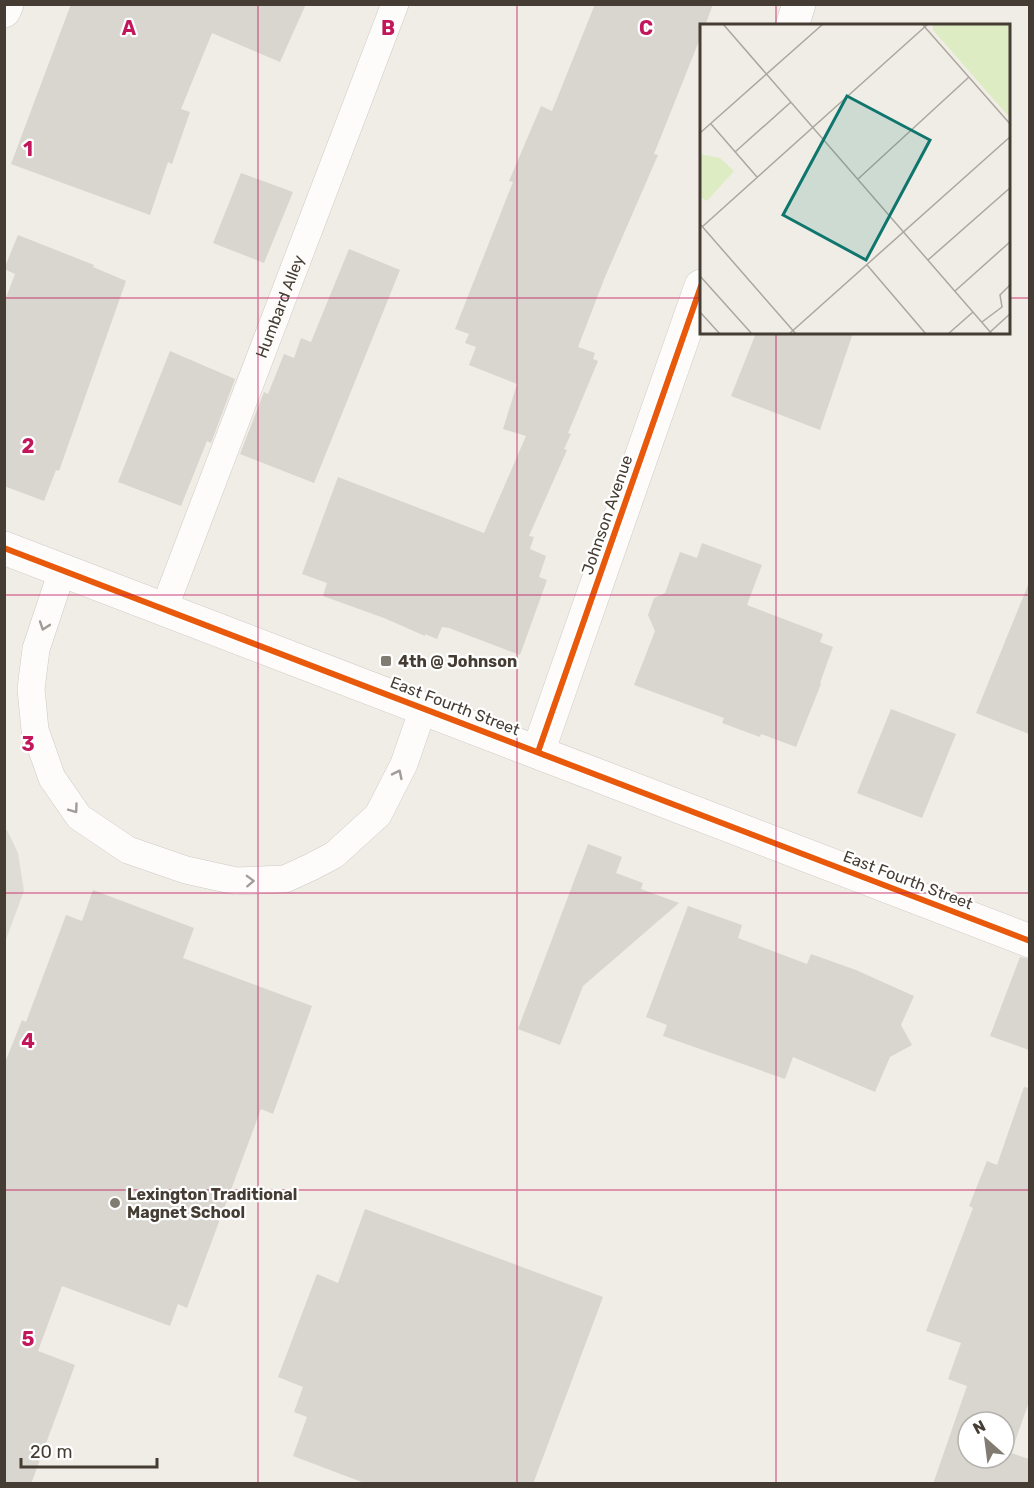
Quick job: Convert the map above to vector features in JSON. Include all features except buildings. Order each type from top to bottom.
[{"type":"street","points":[[4,12],[7,4]]},
{"type":"street","points":[[793,24],[799,4]]},
{"type":"street","name":"Johnson Avenue","points":[[538,752],[700,289]]},
{"type":"street","name":"East Fourth Street","points":[[4,548],[1029,941]]},
{"type":"lane","name":"Humbard Alley","points":[[164,609],[395,4]]},
{"type":"lane","points":[[62,571],[36,649],[31,689],[35,730],[52,778],[79,817],[128,850],[186,870],[236,881],[285,879],[311,867],[334,855],[378,815],[404,764],[423,709]]},
{"type":"shaded area","points":[[5,828],[18,853],[24,891],[5,942]]},
{"type":"cycle path","points":[[538,752],[700,289]]},
{"type":"cycle path","points":[[4,548],[1030,941]]},
{"type":"place","name":"4th @ Johnson","points":[[386,661]]},
{"type":"place","name":"Lexington Traditional Magnet School","points":[[115,1203]]}]
